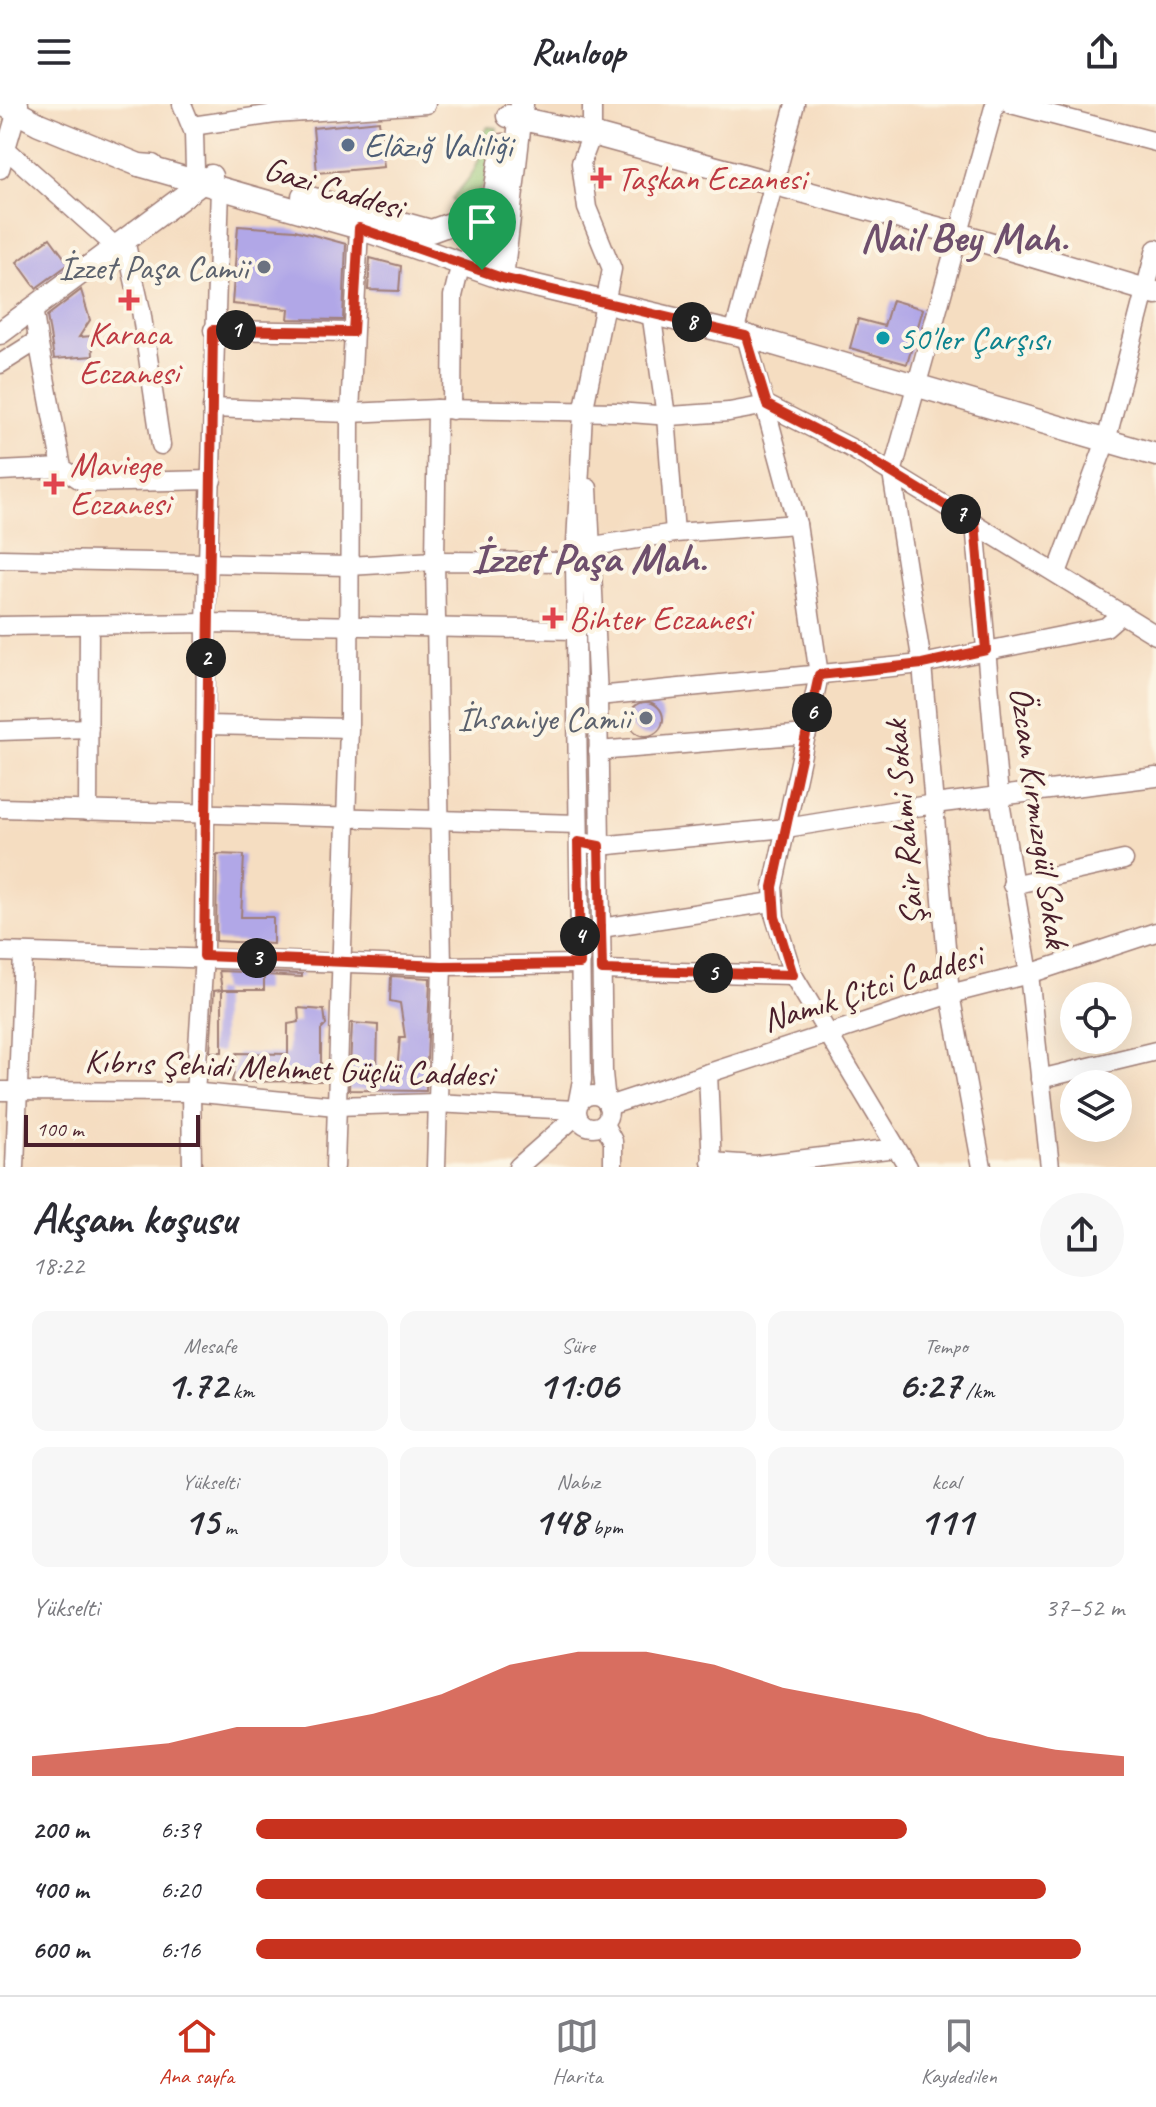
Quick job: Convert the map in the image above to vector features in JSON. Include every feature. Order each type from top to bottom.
[{"type":"main road","points":[[13,107],[139,165],[208,178],[431,231],[456,222],[495,194]]},
{"type":"main road","points":[[515,110],[592,134],[959,234],[1150,292]]},
{"type":"main road","points":[[482,270],[495,194],[515,110]]},
{"type":"main road","points":[[482,270],[515,110]]},
{"type":"main road","points":[[0,333],[208,178]]},
{"type":"main road","name":"Gazi Caddesi","points":[[208,178],[482,270],[740,335],[1156,455]]},
{"type":"street","points":[[182,104],[208,178],[213,330],[212,480],[206,623],[204,956],[193,1092],[192,1167]]},
{"type":"street","points":[[192,126],[249,111],[426,104]]},
{"type":"street","points":[[518,1167],[577,1111],[582,1080],[575,630],[581,552],[583,413],[608,302],[612,269],[587,208],[581,163],[592,134],[592,104]]},
{"type":"street","points":[[795,104],[740,335],[767,405],[797,524],[819,675],[773,902],[793,975],[908,1167]]},
{"type":"street","points":[[892,473],[995,104]]},
{"type":"street","points":[[1011,104],[1156,142]]},
{"type":"street","points":[[0,169],[13,107]]},
{"type":"street","points":[[6,149],[121,244],[141,310],[161,445]]},
{"type":"street","points":[[335,1167],[349,728],[350,413],[359,228]]},
{"type":"street","points":[[1057,573],[1106,441],[1150,292],[1156,249]]},
{"type":"street","points":[[436,1167],[435,1103],[442,966],[435,561],[453,296],[482,270]]},
{"type":"street","points":[[33,307],[62,468]]},
{"type":"street","points":[[651,312],[666,416],[675,533]]},
{"type":"street","points":[[213,330],[353,332]]},
{"type":"street","points":[[0,364],[38,340]]},
{"type":"street","points":[[212,408],[350,413],[445,410],[666,416],[729,412],[767,405],[892,473],[1156,635]]},
{"type":"street","points":[[0,471],[62,468],[85,483],[212,480]]},
{"type":"street","name":"Şair Rahmi Sokak","points":[[892,473],[922,664],[950,994],[982,1167]]},
{"type":"street","name":"Özcan Kırmızıgül Sokak","points":[[975,523],[999,796],[1029,974],[1050,1167]]},
{"type":"street","points":[[0,559],[349,566],[581,552],[675,533],[797,524]]},
{"type":"street","points":[[581,552],[598,696],[606,1111],[613,1141],[613,1167]]},
{"type":"street","points":[[598,696],[922,664],[1106,627],[1122,613]]},
{"type":"street","points":[[0,626],[206,623],[575,630]]},
{"type":"street","points":[[88,811],[89,626]]},
{"type":"street","points":[[206,725],[349,728]]},
{"type":"street","points":[[0,731],[89,728]]},
{"type":"street","points":[[598,751],[807,734]]},
{"type":"street","points":[[0,808],[440,822],[578,833],[599,846],[786,828],[934,804],[1156,777]]},
{"type":"street","points":[[1012,885],[1124,860]]},
{"type":"street","points":[[601,928],[773,902]]},
{"type":"street","name":"Namık Çitci Caddesi","points":[[577,1111],[589,1095],[599,1096],[606,1111],[830,1033],[950,994],[1029,974],[1156,932]]},
{"type":"street","points":[[0,952],[204,956],[442,966],[580,964]]},
{"type":"street","points":[[15,1167],[8,1092],[23,953]]},
{"type":"street","points":[[602,970],[793,975]]},
{"type":"street","points":[[1040,1079],[1156,1051]]},
{"type":"street","points":[[708,1073],[712,1165],[814,1162],[896,1148]]},
{"type":"street","name":"Kıbrıs Şehidi Mehmet Güçlü Caddesi","points":[[8,1092],[193,1092],[336,1106],[435,1103],[577,1111]]},
{"type":"street","points":[[577,1111],[586,1126],[606,1111]]},
{"type":"green space","points":[[488,127],[497,128],[488,175],[476,194],[456,205],[452,199],[474,171],[480,156],[480,137]]},
{"type":"building","name":"Elâzığ Valiliği","points":[[379,121],[384,167],[317,173],[313,128]]},
{"type":"building","points":[[238,226],[295,230],[346,244],[343,320],[288,319],[289,309],[232,304]]},
{"type":"building","points":[[50,238],[69,264],[36,288],[17,262]]},
{"type":"building","points":[[370,258],[401,266],[399,291],[368,290]]},
{"type":"building","points":[[81,290],[90,320],[79,337],[92,336],[93,356],[54,359],[47,316]]},
{"type":"building","name":"50'ler Çarşısı","points":[[892,300],[923,309],[907,364],[850,348],[858,319],[884,326]]},
{"type":"building","name":"İhsaniye Camii","points":[[646,702],[658,707],[663,719],[658,731],[646,736],[634,731],[629,719],[634,707]]},
{"type":"building","points":[[217,854],[244,855],[241,917],[273,917],[273,944],[216,941]]},
{"type":"building","points":[[219,971],[302,974],[302,977],[264,975],[264,990],[222,990]]},
{"type":"building","points":[[391,976],[430,978],[426,1091],[349,1090],[352,1023],[378,1025],[377,1070],[397,1072],[400,1037],[405,1037],[400,1003],[390,1001]]},
{"type":"building","points":[[222,990],[222,1052],[210,1052],[214,991]]},
{"type":"building","points":[[298,1008],[324,1010],[326,1025],[321,1030],[321,1081],[232,1082],[237,1053],[288,1054],[288,1024],[299,1022]]},
{"type":"place","name":"Elâzığ Valiliği","points":[[348,145]]},
{"type":"place","name":"Taşkan Eczanesi","points":[[601,178]]},
{"type":"place","name":"İzzet Paşa Camii","points":[[264,267]]},
{"type":"place","name":"Karaca Eczanesi","points":[[129,300]]},
{"type":"place","name":"50'ler Çarşısı","points":[[883,338]]},
{"type":"place","name":"Maviege Eczanesi","points":[[54,484]]},
{"type":"place","name":"Bihter Eczanesi","points":[[553,618]]},
{"type":"place","name":"İhsaniye Camii","points":[[646,718]]},
{"type":"district","name":"Nail Bey Mah.","points":[[964,236]]},
{"type":"district","name":"İzzet Paşa Mah.","points":[[589,557]]},
{"type":"route","points":[[359,228],[482,270],[502,278],[746,336],[767,405],[851,448],[975,523],[986,650],[922,664],[819,675],[773,887],[775,917],[793,975],[602,970],[599,846],[578,842],[580,964],[442,966],[204,956],[206,623],[212,480],[213,330],[353,332],[359,228]]}]
